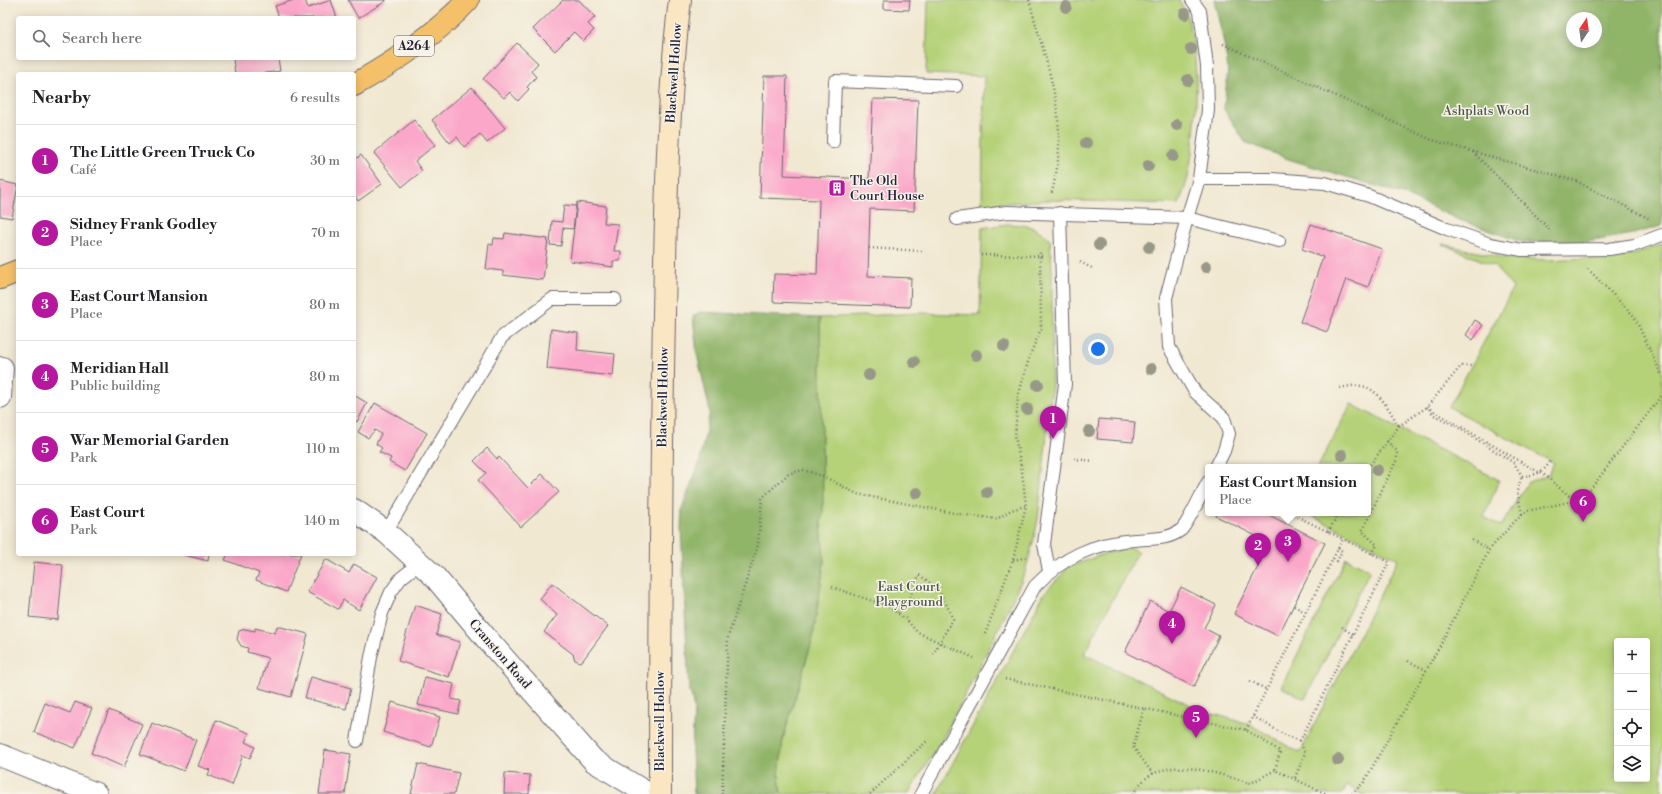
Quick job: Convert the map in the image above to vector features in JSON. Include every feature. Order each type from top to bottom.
[{"type":"main road","name":"A264","points":[[356,84],[390,64],[452,18],[468,0]]},
{"type":"main road","name":"Blackwell Hollow","points":[[660,794],[661,477],[667,182],[675,40],[680,0]]},
{"type":"main road","points":[[0,278],[16,272]]},
{"type":"street","points":[[0,397],[7,369]]},
{"type":"street","name":"Cranston Road","points":[[356,511],[386,532],[435,576],[496,650],[594,761],[648,794]]},
{"type":"street","points":[[0,755],[96,794]]},
{"type":"lane","points":[[1192,0],[1200,11],[1208,66],[1208,110],[1199,179],[1166,298],[1169,347],[1195,392],[1224,418],[1229,434],[1224,451],[1218,464]]},
{"type":"lane","points":[[833,142],[835,81],[956,86]]},
{"type":"lane","points":[[1199,179],[1272,179],[1325,183],[1369,196],[1447,230],[1490,244],[1522,250],[1571,251],[1616,248],[1635,245],[1662,235]]},
{"type":"lane","points":[[957,219],[1007,212],[1046,212],[1187,218],[1279,241]]},
{"type":"lane","points":[[1049,571],[1044,544],[1065,384],[1060,213]]},
{"type":"lane","points":[[386,532],[502,337],[552,299],[615,299]]},
{"type":"lane","points":[[921,794],[1035,586],[1049,571],[1064,560],[1103,544],[1135,539],[1164,539],[1182,529],[1205,487]]},
{"type":"lane","points":[[357,741],[371,657],[382,613],[391,592],[401,578],[420,563]]},
{"type":"path","points":[[983,639],[1013,560],[1026,506],[1022,471],[1015,436],[1018,397],[1030,355],[1042,328],[1040,256],[1041,231],[1056,178],[1060,124],[1056,93],[1029,0]]},
{"type":"path","points":[[1203,34],[1276,70],[1432,140],[1576,181],[1655,222]]},
{"type":"path","points":[[1473,151],[1634,316],[1662,376]]},
{"type":"path","points":[[869,248],[922,251]]},
{"type":"path","points":[[981,255],[1040,256]]},
{"type":"path","points":[[1371,464],[1399,426],[1428,406],[1461,366],[1472,366]]},
{"type":"path","points":[[1340,388],[1355,386],[1367,387],[1379,398],[1399,426]]},
{"type":"path","points":[[1352,794],[1364,782],[1490,550],[1522,514],[1527,511],[1583,499],[1662,395]]},
{"type":"path","points":[[1428,406],[1541,473],[1575,501]]},
{"type":"path","points":[[1428,406],[1434,415],[1456,426],[1514,462],[1522,476],[1517,491],[1522,514]]},
{"type":"path","points":[[1371,512],[1397,459],[1398,451],[1387,441]]},
{"type":"path","points":[[1522,476],[1541,473],[1545,470],[1550,461]]},
{"type":"path","points":[[722,794],[728,637],[758,545],[762,498],[788,474],[803,470],[823,476],[857,494],[959,514],[997,519],[1011,510],[1026,506]]},
{"type":"path","points":[[1296,516],[1389,562],[1300,741]]},
{"type":"path","points":[[1328,532],[1338,516]]},
{"type":"path","points":[[1369,516],[1362,531],[1377,545],[1372,554]]},
{"type":"path","points":[[1246,730],[1343,539]]},
{"type":"path","points":[[1472,540],[1490,550]]},
{"type":"path","points":[[1333,559],[1337,561],[1342,551],[1338,548]]},
{"type":"path","points":[[898,613],[909,599],[919,575],[933,585],[945,598],[953,619],[933,654]]},
{"type":"path","points":[[832,587],[887,606],[906,619],[917,632],[941,641],[975,659],[988,670],[1144,709],[1246,730],[1280,751],[1275,770],[1251,782],[1190,768],[1171,768],[1153,774],[1142,782],[1133,794]]},
{"type":"path","points":[[1294,606],[1305,612]]},
{"type":"path","points":[[1342,628],[1353,635]]},
{"type":"path","points":[[972,665],[977,652]]},
{"type":"path","points":[[1408,661],[1426,670]]},
{"type":"path","points":[[1250,681],[1266,690]]},
{"type":"path","points":[[1144,709],[1133,747],[1153,774]]},
{"type":"path","points":[[1253,716],[1283,734],[1300,741],[1305,753],[1294,780]]},
{"type":"path","points":[[870,794],[930,738]]},
{"type":"path","points":[[1275,770],[1327,794]]},
{"type":"green space","points":[[928,0],[1179,0],[1187,16],[1192,37],[1195,61],[1196,112],[1191,159],[1187,180],[1179,204],[1050,200],[982,205],[984,76],[926,74]]},
{"type":"green space","name":"Ashplats Wood","points":[[1214,0],[1662,0],[1662,226],[1633,234],[1587,242],[1522,242],[1457,219],[1403,194],[1291,160],[1245,142],[1224,109],[1228,69],[1224,43]]},
{"type":"green space","name":"East Court Playground","points":[[1007,224],[1030,227],[1040,231],[1050,240],[1052,269],[1052,385],[1038,519],[1025,572],[1005,616],[942,740],[908,794],[781,794],[779,775],[783,739],[813,637],[824,563],[821,523],[823,510],[820,318],[921,313],[980,315],[982,228]]},
{"type":"green space","points":[[1442,244],[1500,257],[1546,260],[1612,257],[1636,254],[1662,244],[1662,794],[1361,794],[1347,785],[1342,794],[936,794],[1045,592],[1069,567],[1103,554],[1131,548],[1138,552],[1084,654],[1203,711],[1249,724],[1300,753],[1398,559],[1312,516],[1371,516],[1371,464],[1320,464],[1351,404],[1499,480],[1484,517],[1501,526],[1528,482],[1548,475],[1554,463],[1449,407],[1513,288],[1495,266]]},
{"type":"green space","points":[[700,312],[820,318],[823,510],[821,523],[824,563],[813,637],[783,739],[779,775],[781,794],[694,794],[692,750],[694,709],[691,694],[689,692],[681,528],[682,508],[699,464],[710,411],[697,354],[693,316]]},
{"type":"green space","points":[[1346,558],[1370,570],[1305,699],[1281,687]]},
{"type":"building","points":[[294,0],[305,0],[308,8],[331,0],[336,16],[278,16],[275,6]]},
{"type":"building","points":[[348,0],[386,0],[386,1],[358,18]]},
{"type":"building","points":[[563,0],[579,0],[595,17],[588,24],[594,30],[583,41],[574,32],[555,51],[533,29]]},
{"type":"building","points":[[884,0],[910,0],[909,10],[884,9]]},
{"type":"building","points":[[517,43],[538,63],[531,71],[536,77],[527,87],[529,89],[518,101],[510,92],[504,98],[483,79]]},
{"type":"building","points":[[233,60],[278,60],[280,71],[273,72],[235,72]]},
{"type":"building","name":"The Old Court House","points":[[764,76],[787,76],[784,175],[869,179],[873,99],[918,100],[914,211],[870,209],[868,276],[911,278],[910,307],[773,302],[774,274],[817,275],[819,200],[760,198]]},
{"type":"building","points":[[472,87],[505,128],[487,143],[480,134],[464,147],[457,137],[450,143],[432,120]]},
{"type":"building","points":[[414,120],[435,145],[415,161],[422,171],[402,187],[374,153]]},
{"type":"building","points":[[361,155],[382,184],[358,201],[356,198],[356,159]]},
{"type":"building","points":[[0,181],[16,185],[16,196],[12,218],[0,216]]},
{"type":"building","points":[[577,202],[606,206],[604,223],[618,224],[614,251],[621,251],[620,261],[613,261],[613,267],[570,261]]},
{"type":"building","points":[[564,205],[576,206],[573,229],[563,228],[561,246],[550,245],[552,221],[562,222]]},
{"type":"building","points":[[1311,224],[1382,249],[1368,287],[1346,279],[1327,332],[1300,322],[1323,257],[1302,249]]},
{"type":"building","points":[[505,233],[548,239],[543,280],[503,275],[503,271],[486,269],[489,244],[493,245],[494,238],[504,239]]},
{"type":"building","points":[[1475,320],[1483,325],[1473,340],[1466,335]]},
{"type":"building","points":[[551,329],[578,333],[577,350],[615,354],[613,376],[547,369]]},
{"type":"building","points":[[356,396],[367,403],[357,422],[356,421]]},
{"type":"building","points":[[375,403],[427,433],[405,471],[389,462],[391,458],[379,452],[382,448],[376,444],[381,434],[375,430],[368,438],[358,432]]},
{"type":"building","points":[[1099,419],[1135,422],[1133,442],[1097,439]]},
{"type":"building","points":[[487,448],[497,459],[499,457],[528,488],[542,474],[559,492],[521,527],[478,480],[486,473],[474,461]]},
{"type":"building","points":[[1216,516],[1271,516],[1325,543],[1278,636],[1234,614],[1270,543]]},
{"type":"building","points":[[188,556],[209,556],[208,561]]},
{"type":"building","points":[[227,556],[300,556],[286,592],[256,580],[259,573],[225,560]]},
{"type":"building","points":[[326,559],[349,573],[354,564],[377,577],[359,610],[343,600],[338,609],[307,592]]},
{"type":"building","points":[[34,562],[63,565],[58,620],[29,617]]},
{"type":"building","points":[[552,583],[608,626],[580,662],[575,660],[573,654],[544,632],[557,615],[540,599]]},
{"type":"building","points":[[1181,587],[1216,605],[1204,628],[1219,636],[1194,687],[1125,652],[1150,601],[1169,611]]},
{"type":"building","points":[[415,605],[442,614],[436,635],[460,642],[449,677],[398,661]]},
{"type":"building","points":[[277,626],[308,634],[291,697],[259,688],[268,658],[247,652],[248,648],[241,646],[237,639],[239,631],[245,629],[255,631],[255,628],[275,633]]},
{"type":"building","points":[[311,677],[351,688],[346,709],[305,698]]},
{"type":"building","points":[[425,677],[454,684],[451,699],[461,701],[458,714],[418,705]]},
{"type":"building","points":[[75,702],[92,708],[75,748],[34,732],[45,703],[70,713]]},
{"type":"building","points":[[392,702],[440,717],[431,747],[383,732]]},
{"type":"building","points":[[109,710],[142,724],[124,767],[91,753]]},
{"type":"building","points":[[216,720],[249,733],[245,742],[255,747],[250,758],[243,755],[232,785],[208,775],[210,770],[198,766]]},
{"type":"building","points":[[152,723],[196,740],[184,771],[140,754]]},
{"type":"building","points":[[325,750],[351,754],[345,794],[319,794]]},
{"type":"building","points":[[418,764],[459,773],[454,794],[411,794]]},
{"type":"building","points":[[505,773],[530,775],[529,794],[504,794]]},
{"type":"place","name":"The Old Court House","points":[[837,188]]},
{"type":"place","name":"The Little Green Truck Co","points":[[1053,439]]},
{"type":"place","name":"East Court","points":[[1583,522]]},
{"type":"place","name":"East Court Mansion","points":[[1288,562]]},
{"type":"place","name":"Sidney Frank Godley","points":[[1258,566]]},
{"type":"place","name":"Meridian Hall","points":[[1172,644]]},
{"type":"place","name":"War Memorial Garden","points":[[1196,738]]}]
